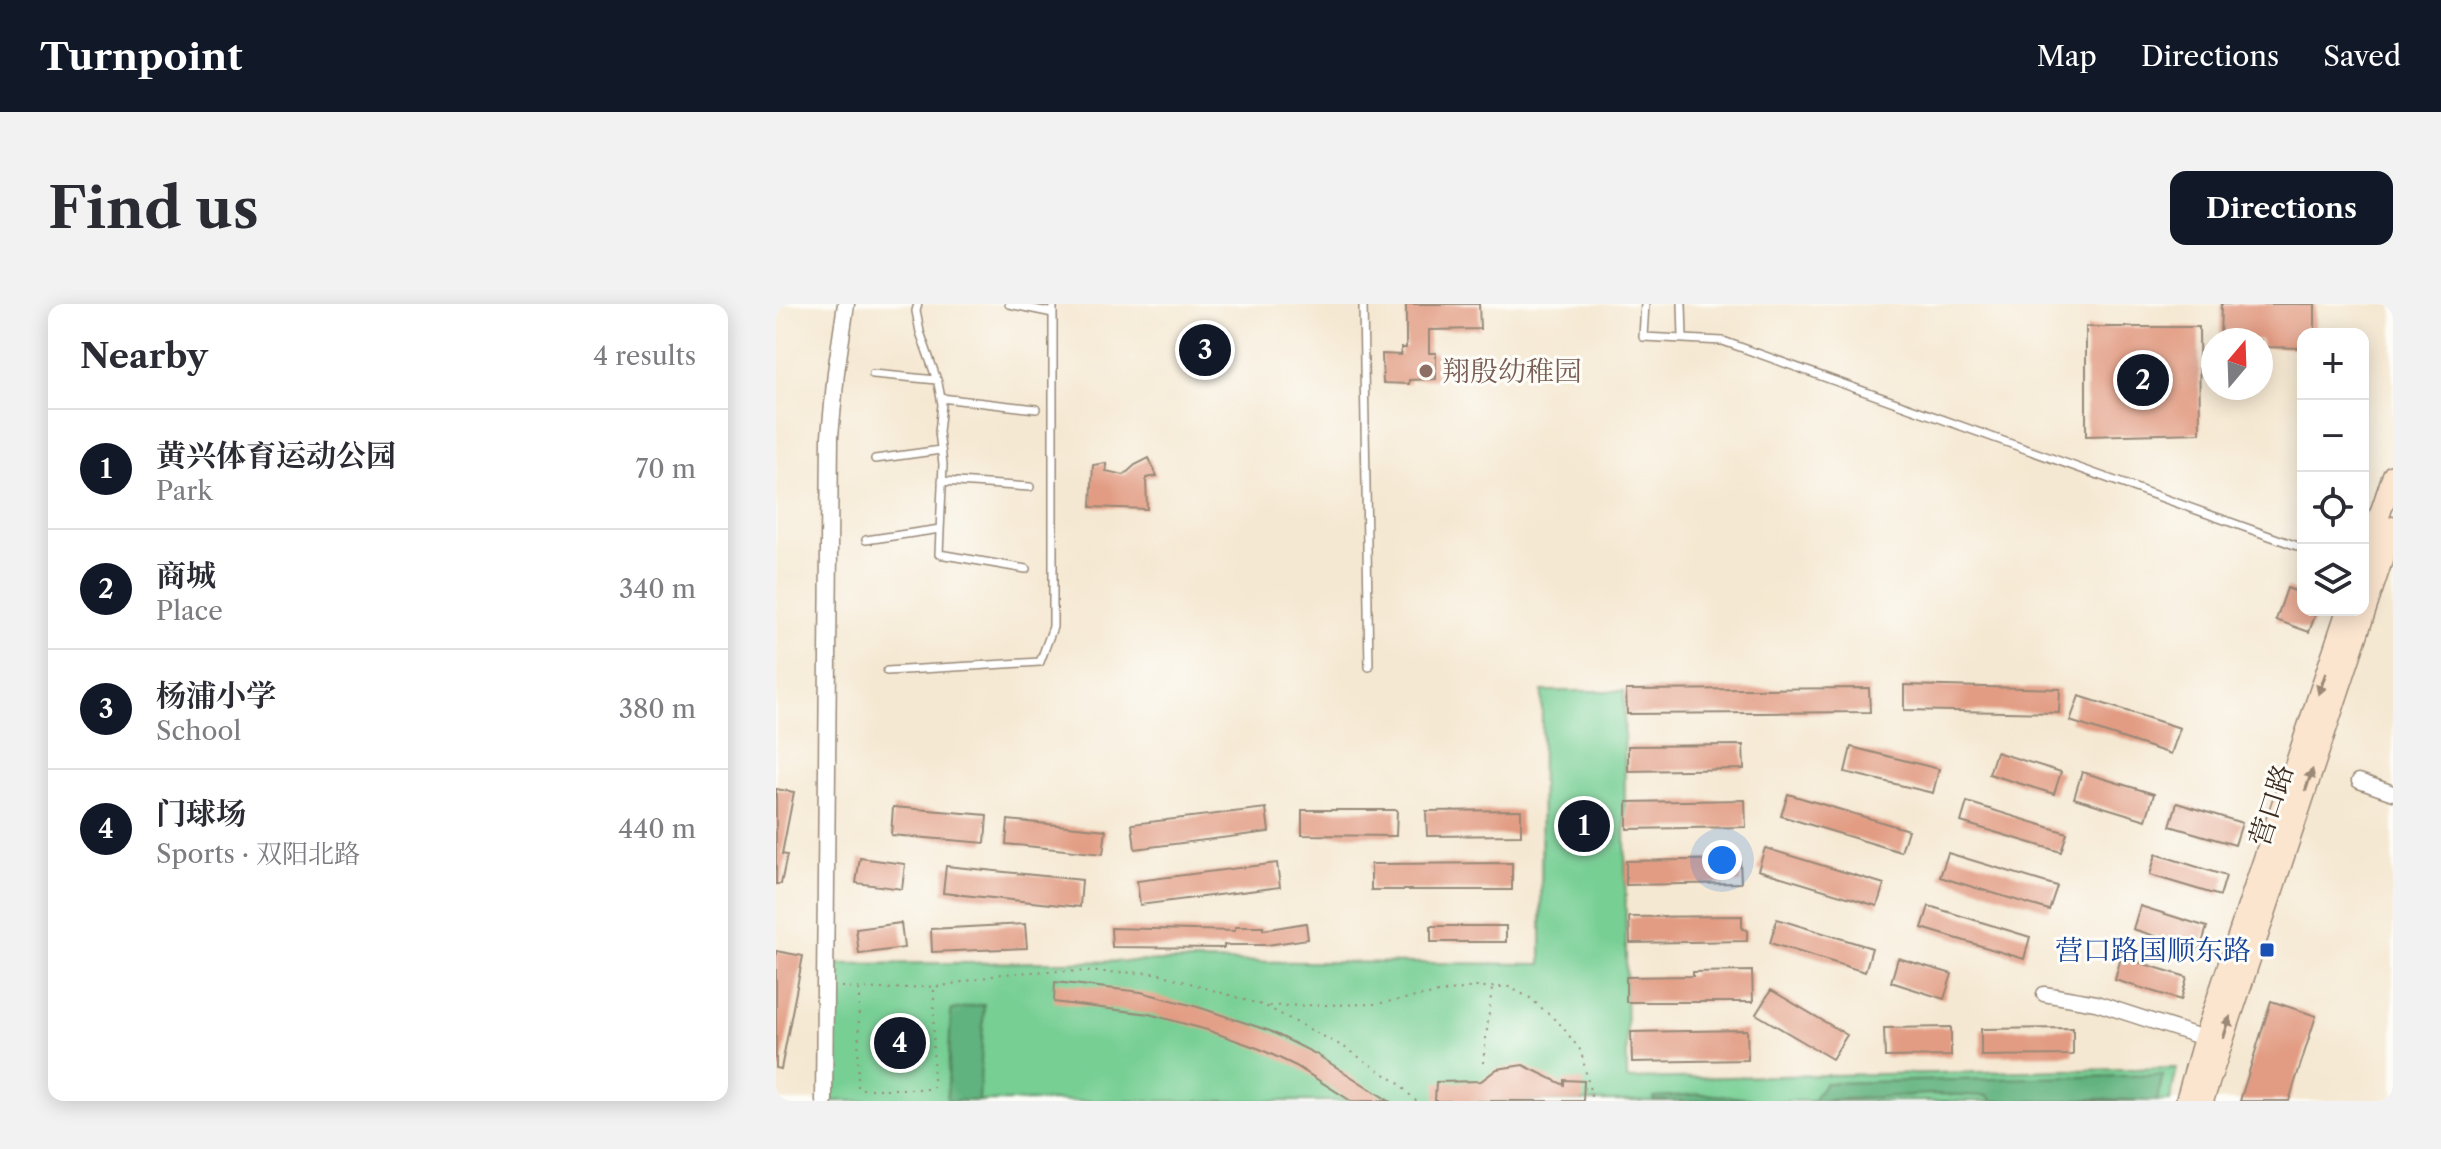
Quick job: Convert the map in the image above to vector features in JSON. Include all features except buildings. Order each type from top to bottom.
[{"type":"main road","points":[[2369,546],[2393,475]]},
{"type":"main road","name":"营口路","points":[[2203,1101],[2393,527]]},
{"type":"main road","name":"营口路","points":[[2186,1101],[2204,1038],[2345,616]]},
{"type":"street","points":[[824,1101],[830,436],[846,304]]},
{"type":"street","points":[[2359,781],[2393,793]]},
{"type":"street","points":[[2044,994],[2096,1003],[2204,1038]]},
{"type":"lane","points":[[918,304],[916,311],[920,332],[941,398],[939,554],[1026,569]]},
{"type":"lane","points":[[887,671],[1040,662],[1053,627],[1053,308],[1009,304]]},
{"type":"lane","points":[[1363,304],[1369,667]]},
{"type":"lane","points":[[1645,304],[1643,337],[1723,341],[2297,546]]},
{"type":"lane","points":[[1682,304],[1683,337]]},
{"type":"lane","points":[[873,374],[937,380]]},
{"type":"lane","points":[[941,398],[1036,409]]},
{"type":"lane","points":[[875,459],[941,450]]},
{"type":"lane","points":[[942,481],[1030,487]]},
{"type":"lane","points":[[866,540],[940,529]]},
{"type":"path","points":[[836,987],[934,987],[1002,974],[1048,971],[1157,973],[1265,1006],[1344,1047],[1398,1083],[1416,1101]]},
{"type":"path","points":[[859,988],[858,1089],[933,1089],[934,987]]},
{"type":"path","points":[[1265,1006],[1375,1004],[1474,987],[1509,987],[1530,998],[1560,1024],[1581,1051],[1590,1101]]},
{"type":"path","points":[[1483,1063],[1492,987]]},
{"type":"green space","points":[[1542,691],[1624,691],[1627,1079],[2177,1068],[2170,1101],[832,1101],[829,964],[1182,961],[1541,964]]},
{"type":"green space","points":[[984,1004],[979,1101],[947,1101],[951,1010]]},
{"type":"green space","points":[[2163,1075],[2157,1101],[1993,1101],[1988,1096],[1932,1094],[1813,1101],[1825,1083]]},
{"type":"green space","points":[[1704,1094],[1754,1101],[1653,1101],[1654,1097]]},
{"type":"place","name":"杨浦小学","points":[[1205,350]]},
{"type":"place","name":"翔殷幼稚园","points":[[1426,371]]},
{"type":"place","name":"商城","points":[[2143,380]]},
{"type":"place","name":"黄兴体育运动公园","points":[[1584,826]]},
{"type":"place","name":"营口路国顺东路","points":[[2267,950]]},
{"type":"place","name":"门球场","points":[[900,1043]]}]
